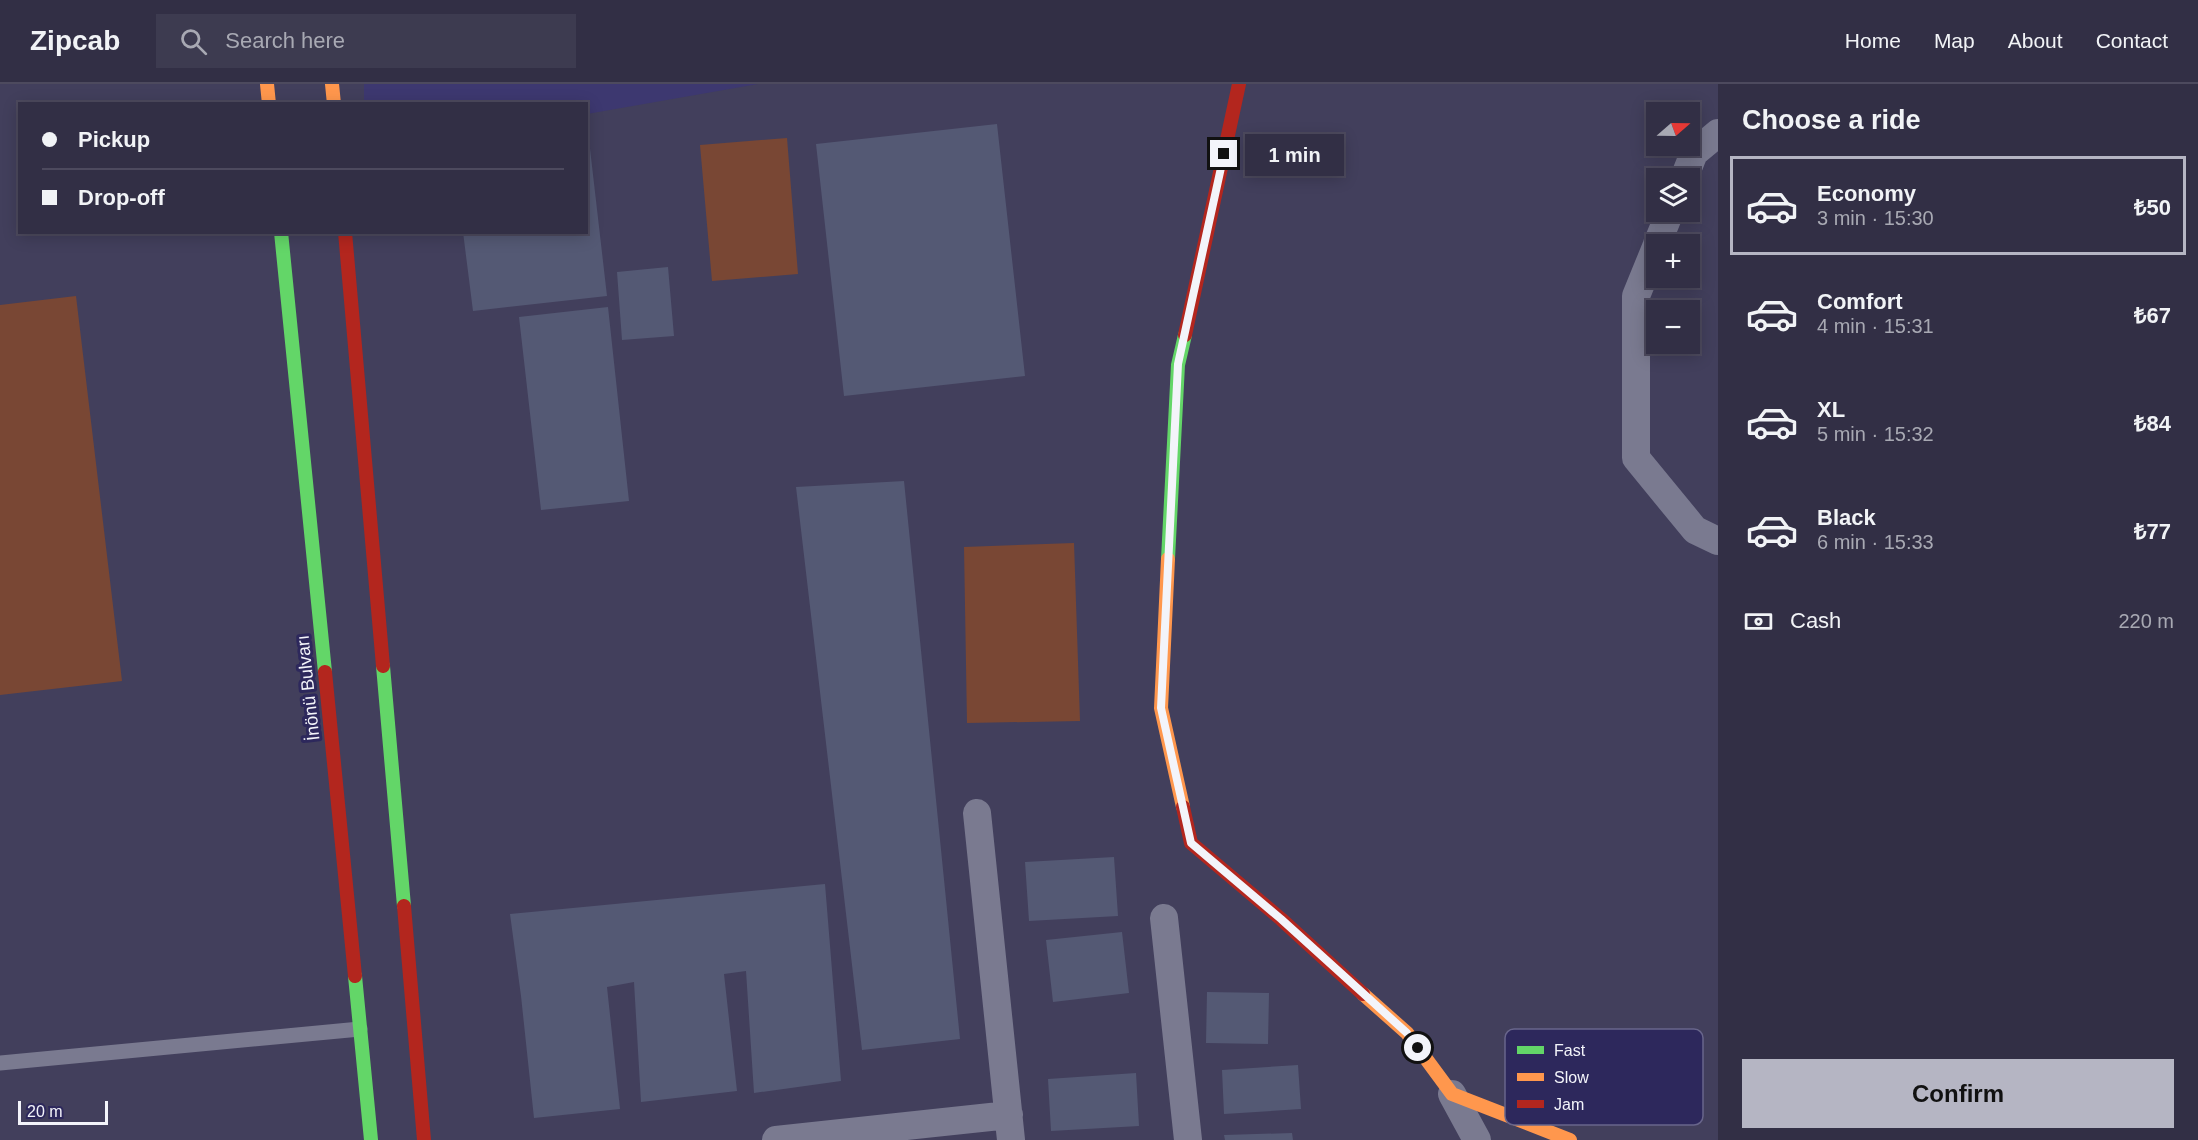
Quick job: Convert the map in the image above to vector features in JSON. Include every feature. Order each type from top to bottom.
[{"type":"street","points":[[267,84],[269,102]]},
{"type":"street","points":[[332,84],[334,102]]},
{"type":"street","points":[[1239,84],[1178,364],[1161,708],[1191,843],[1281,919],[1407,1033],[1452,1094],[1477,1140]]},
{"type":"street","points":[[1688,168],[1694,153],[1718,133]]},
{"type":"street","name":"İnönü Bulvarı","points":[[281,234],[371,1140]]},
{"type":"street","points":[[345,234],[424,1140]]},
{"type":"street","points":[[1646,272],[1636,296],[1636,458],[1695,530],[1718,541]]},
{"type":"street","points":[[776,1140],[1010,1127],[977,813]]},
{"type":"street","points":[[1164,918],[1188,1140]]},
{"type":"street","points":[[1452,1094],[1505,1115]]},
{"type":"street","points":[[1532,1125],[1570,1140]]},
{"type":"lane","points":[[0,1063],[360,1029]]},
{"type":"shaded area","points":[[364,84],[758,84],[588,114],[588,102],[364,102]]},
{"type":"shaded area","points":[[787,138],[798,274],[712,281],[700,145]]},
{"type":"shaded area","points":[[76,296],[122,681],[0,695],[0,305]]},
{"type":"shaded area","points":[[1074,543],[1080,721],[967,723],[964,547]]},
{"type":"building","points":[[997,124],[1025,376],[844,396],[816,144]]},
{"type":"building","points":[[588,140],[607,296],[473,311],[463,234],[588,234]]},
{"type":"building","points":[[668,267],[674,336],[622,340],[617,272]]},
{"type":"building","points":[[608,307],[629,501],[541,510],[519,317]]},
{"type":"building","points":[[904,481],[960,1039],[862,1050],[796,487]]},
{"type":"building","points":[[1114,857],[1118,916],[1029,921],[1025,862]]},
{"type":"building","points":[[825,884],[841,1081],[754,1093],[746,971],[724,974],[737,1091],[641,1102],[634,982],[607,987],[620,1109],[534,1118],[510,914]]},
{"type":"building","points":[[1122,932],[1129,993],[1053,1002],[1046,940]]},
{"type":"building","points":[[1207,992],[1269,993],[1268,1044],[1206,1043]]},
{"type":"building","points":[[1298,1065],[1301,1109],[1224,1114],[1222,1070]]},
{"type":"building","points":[[1136,1073],[1139,1126],[1051,1131],[1048,1079]]},
{"type":"building","points":[[1292,1133],[1293,1140],[1225,1140],[1224,1135]]},
{"type":"traffic: fast","points":[[281,234],[325,672]]},
{"type":"traffic: fast","points":[[1168,559],[1178,365],[1185,335]]},
{"type":"traffic: fast","points":[[383,666],[404,906]]},
{"type":"traffic: fast","points":[[355,976],[371,1140]]},
{"type":"traffic: slow","points":[[267,84],[269,102]]},
{"type":"traffic: slow","points":[[332,84],[334,102]]},
{"type":"traffic: slow","points":[[1168,559],[1161,708],[1183,807]]},
{"type":"traffic: slow","points":[[1363,994],[1407,1033],[1452,1094],[1505,1115]]},
{"type":"traffic: slow","points":[[1532,1125],[1570,1140]]},
{"type":"traffic: jam","points":[[1185,335],[1239,84]]},
{"type":"traffic: jam","points":[[345,234],[383,666]]},
{"type":"traffic: jam","points":[[325,672],[355,976]]},
{"type":"traffic: jam","points":[[1183,807],[1191,843],[1281,919],[1363,994]]},
{"type":"traffic: jam","points":[[404,906],[424,1140]]},
{"type":"route","points":[[1224,154],[1178,364],[1161,708],[1191,843],[1281,919],[1407,1033],[1418,1048]]}]
